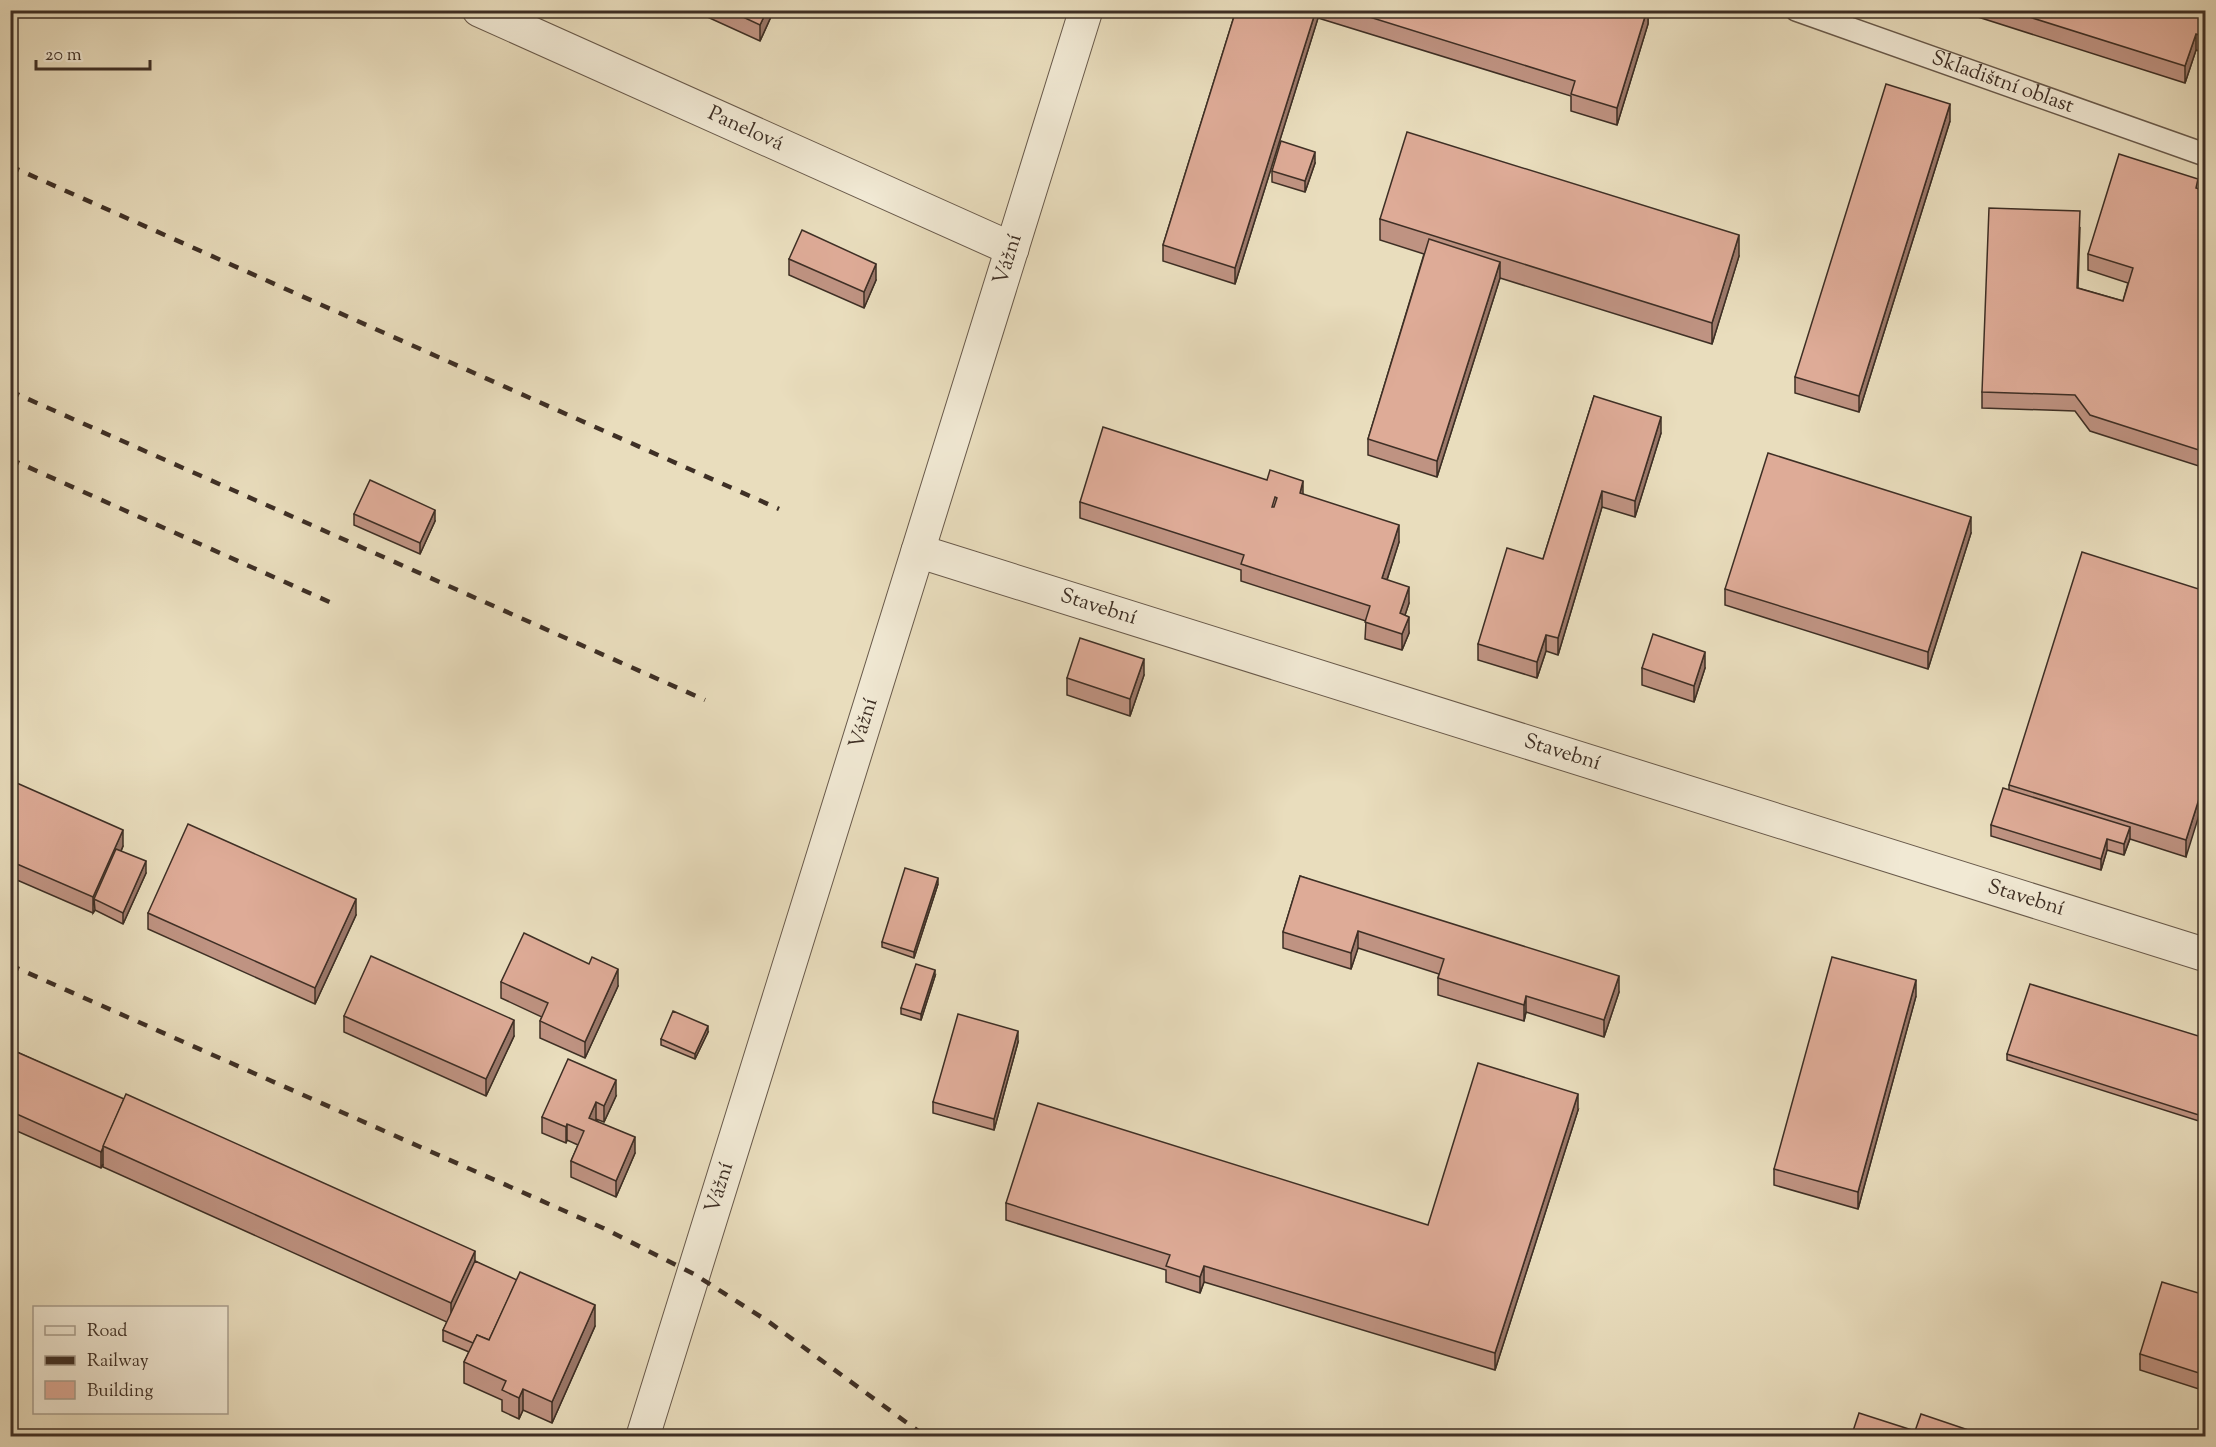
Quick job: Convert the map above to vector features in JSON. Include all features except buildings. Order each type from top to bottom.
[{"type":"street","name":"Panelová","points":[[480,10],[1012,249]]},
{"type":"street","name":"Vážní","points":[[644,1437],[1086,10]]},
{"type":"street","name":"Stavební","points":[[918,551],[2205,955]]},
{"type":"lane","name":"Skladištní oblast","points":[[1797,10],[2205,155]]},
{"type":"railway","points":[[10,166],[779,509]]},
{"type":"railway","points":[[10,391],[705,700]]},
{"type":"railway","points":[[10,459],[334,604]]},
{"type":"railway","points":[[10,965],[603,1228],[694,1274],[769,1322],[925,1436]]}]
